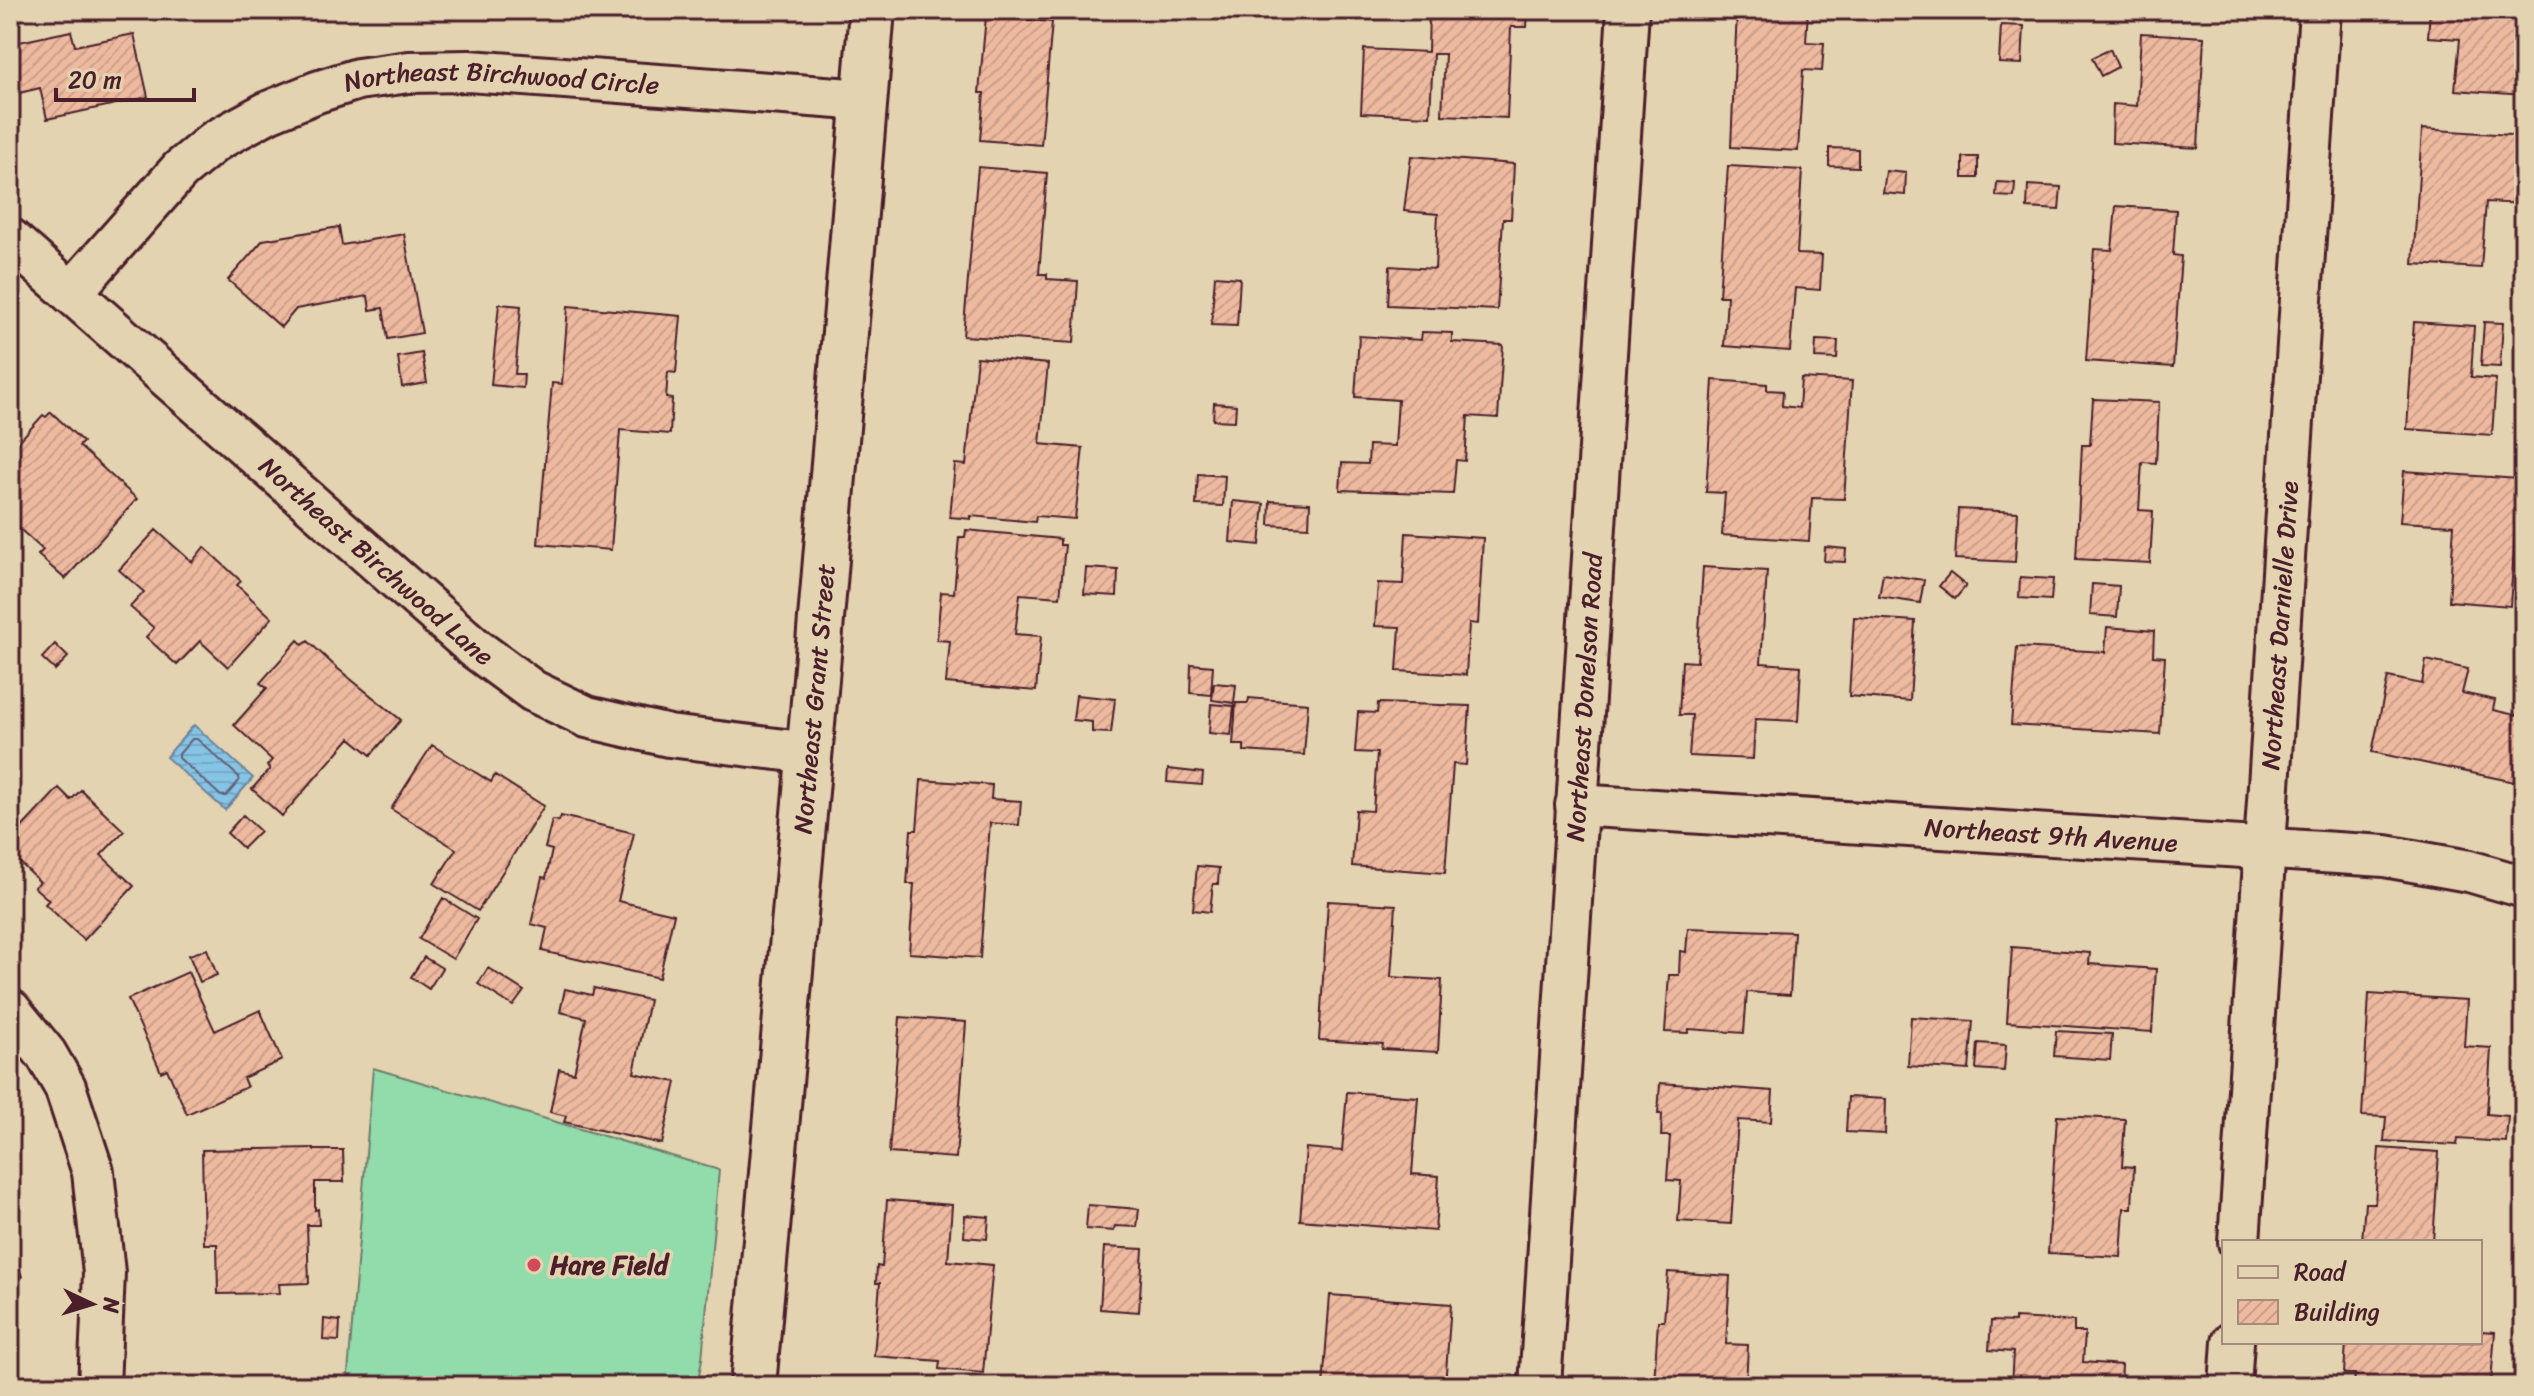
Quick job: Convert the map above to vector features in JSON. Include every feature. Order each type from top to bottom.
[{"type":"street","name":"Northeast Grant Street","points":[[753,1386],[872,10]]},
{"type":"street","name":"Northeast Donelson Road","points":[[1540,1386],[1628,10]]},
{"type":"street","name":"Northeast Darnielle Drive","points":[[2239,1240],[2320,10]]},
{"type":"street","name":"Northeast Birchwood Circle","points":[[71,293],[180,170],[215,141],[268,112],[358,79],[409,72],[469,71],[865,100]]},
{"type":"street","name":"Northeast Birchwood Lane","points":[[10,239],[476,649],[533,691],[587,717],[669,736],[810,753]]},
{"type":"street","name":"Northeast 9th Avenue","points":[[1576,805],[2385,856],[2469,871],[2524,887]]},
{"type":"street","points":[[10,1010],[46,1054],[65,1087],[93,1172],[104,1273],[99,1386]]},
{"type":"street","points":[[2230,1386],[2233,1344]]},
{"type":"green space","name":"Hare Field","points":[[373,1068],[719,1170],[697,1386],[347,1386]]},
{"type":"water","points":[[194,725],[253,778],[225,810],[166,757]]},
{"type":"building","points":[[1429,10],[1528,10],[1527,27],[1511,27],[1507,118],[1442,115],[1445,54],[1433,54],[1430,116],[1361,113],[1364,49],[1428,52]]},
{"type":"building","points":[[1737,10],[1808,10],[1806,42],[1824,43],[1822,71],[1803,70],[1798,151],[1731,147]]},
{"type":"building","points":[[2008,10],[2048,10],[2048,14]]},
{"type":"building","points":[[2430,10],[2524,10],[2524,95],[2455,90],[2460,39],[2428,37]]},
{"type":"building","points":[[986,16],[1052,22],[1041,145],[980,140],[984,93],[979,93]]},
{"type":"building","points":[[2001,25],[2024,26],[2022,64],[1999,63]]},
{"type":"building","points":[[71,31],[75,46],[134,34],[148,97],[47,119],[40,88],[15,94],[10,71],[10,44]]},
{"type":"building","points":[[2141,33],[2204,37],[2198,148],[2112,143],[2113,104],[2137,106]]},
{"type":"building","points":[[2110,49],[2118,67],[2101,76],[2092,58]]},
{"type":"building","points":[[2422,129],[2524,136],[2524,204],[2486,202],[2481,268],[2413,264]]},
{"type":"building","points":[[1829,148],[1858,149],[1858,167],[1829,166]]},
{"type":"building","points":[[1411,156],[1514,164],[1511,219],[1503,219],[1497,310],[1388,305],[1390,266],[1435,269],[1438,214],[1404,211]]},
{"type":"building","points":[[1963,157],[1978,157],[1978,178],[1963,178]]},
{"type":"building","points":[[1728,166],[1802,170],[1797,254],[1822,255],[1820,290],[1795,288],[1790,351],[1724,346],[1727,296],[1719,296]]},
{"type":"building","points":[[978,167],[1047,173],[1039,274],[1047,274],[1047,279],[1078,281],[1074,343],[963,336]]},
{"type":"building","points":[[1886,171],[1906,173],[1905,195],[1883,193]]},
{"type":"building","points":[[1997,182],[2015,183],[2014,197],[1996,196]]},
{"type":"building","points":[[2028,185],[2061,187],[2059,210],[2027,208]]},
{"type":"building","points":[[2116,206],[2176,210],[2173,255],[2181,256],[2173,367],[2086,361],[2094,249],[2112,250]]},
{"type":"building","points":[[339,227],[342,245],[404,234],[422,333],[388,339],[383,308],[370,310],[368,296],[296,309],[281,327],[228,280],[263,240]]},
{"type":"building","points":[[1215,276],[1240,278],[1237,326],[1211,325]]},
{"type":"building","points":[[499,304],[521,306],[515,374],[524,374],[523,388],[491,385]]},
{"type":"building","points":[[568,306],[681,316],[676,373],[668,372],[666,398],[672,399],[670,434],[620,430],[611,550],[538,544],[552,383],[562,384]]},
{"type":"building","points":[[2414,322],[2474,326],[2471,377],[2496,379],[2492,435],[2407,429]]},
{"type":"building","points":[[2484,322],[2503,323],[2500,367],[2481,366]]},
{"type":"building","points":[[1422,332],[1452,333],[1452,342],[1503,345],[1498,418],[1468,416],[1465,461],[1456,460],[1453,494],[1340,490],[1342,463],[1368,464],[1369,445],[1395,446],[1398,400],[1355,397],[1359,336],[1421,340]]},
{"type":"building","points":[[1816,340],[1838,341],[1837,359],[1815,358]]},
{"type":"building","points":[[422,353],[427,383],[402,387],[398,357]]},
{"type":"building","points":[[977,357],[1048,364],[1040,444],[1083,448],[1075,519],[1036,516],[1035,522],[950,517],[955,464],[966,465]]},
{"type":"building","points":[[1801,378],[1852,381],[1844,499],[1812,498],[1809,541],[1722,535],[1725,493],[1706,492],[1713,380],[1767,384],[1767,390],[1783,391],[1782,406],[1799,408]]},
{"type":"building","points":[[2093,399],[2159,402],[2156,463],[2142,462],[2139,510],[2153,511],[2150,563],[2076,559],[2082,445],[2090,445]]},
{"type":"building","points":[[1214,403],[1236,405],[1235,421],[1213,420]]},
{"type":"building","points":[[51,412],[83,442],[79,446],[137,499],[65,579],[38,555],[43,550],[10,520],[10,451],[43,415],[46,417]]},
{"type":"building","points":[[2404,471],[2519,479],[2510,606],[2449,601],[2454,525],[2400,522]]},
{"type":"building","points":[[1198,474],[1225,476],[1223,506],[1196,505]]},
{"type":"building","points":[[1233,501],[1264,504],[1260,545],[1230,542]]},
{"type":"building","points":[[1270,501],[1310,503],[1309,527],[1269,525]]},
{"type":"building","points":[[1958,509],[2018,512],[2015,562],[1955,559]]},
{"type":"building","points":[[156,530],[192,562],[204,547],[241,581],[237,585],[272,618],[228,667],[200,641],[177,665],[146,637],[154,628],[130,607],[144,592],[119,570]]},
{"type":"building","points":[[966,530],[1060,539],[1060,545],[1065,545],[1060,597],[1020,594],[1015,634],[1041,636],[1036,691],[946,683],[950,641],[937,640],[941,592],[954,593],[959,537],[965,537]]},
{"type":"building","points":[[1406,533],[1483,538],[1478,624],[1469,623],[1466,675],[1397,671],[1400,627],[1375,626],[1378,583],[1403,584]]},
{"type":"building","points":[[1825,547],[1846,549],[1845,562],[1824,561]]},
{"type":"building","points":[[1703,567],[1767,571],[1761,663],[1801,666],[1798,721],[1755,719],[1753,759],[1689,756],[1692,715],[1679,715],[1682,661],[1697,662]]},
{"type":"building","points":[[1086,568],[1118,570],[1117,596],[1084,594]]},
{"type":"building","points":[[1950,573],[1966,586],[1955,599],[1939,586]]},
{"type":"building","points":[[1883,574],[1924,580],[1920,603],[1879,597]]},
{"type":"building","points":[[2020,577],[2053,579],[2051,600],[2019,598]]},
{"type":"building","points":[[2092,584],[2119,586],[2117,617],[2090,615]]},
{"type":"building","points":[[1854,617],[1915,621],[1910,701],[1849,696]]},
{"type":"building","points":[[2107,627],[2154,631],[2153,656],[2165,657],[2160,734],[2011,725],[2017,647],[2105,652]]},
{"type":"building","points":[[298,640],[303,645],[308,641],[401,720],[371,755],[350,738],[282,816],[252,789],[270,769],[267,766],[272,760],[234,725],[267,688],[260,683]]},
{"type":"building","points":[[55,644],[68,657],[55,670],[42,658]]},
{"type":"building","points":[[2426,660],[2468,669],[2462,693],[2495,700],[2493,710],[2524,717],[2524,784],[2372,752],[2388,677],[2422,684]]},
{"type":"building","points":[[1191,664],[1213,666],[1211,695],[1190,693]]},
{"type":"building","points":[[1214,683],[1236,685],[1234,703],[1212,700]]},
{"type":"building","points":[[1076,695],[1115,699],[1111,733],[1092,732],[1092,722],[1073,720]]},
{"type":"building","points":[[1249,698],[1308,703],[1304,755],[1244,751],[1244,745],[1233,745],[1236,703],[1248,703]]},
{"type":"building","points":[[1378,703],[1470,706],[1466,765],[1453,764],[1445,873],[1352,866],[1356,810],[1373,811],[1377,753],[1355,752],[1358,712],[1377,713]]},
{"type":"building","points":[[1211,704],[1234,706],[1231,735],[1209,733]]},
{"type":"building","points":[[432,745],[491,782],[495,775],[544,806],[478,911],[434,884],[456,849],[391,809]]},
{"type":"building","points":[[1168,769],[1203,773],[1202,785],[1167,782]]},
{"type":"building","points":[[921,780],[992,785],[991,799],[1021,801],[1019,825],[990,823],[980,958],[909,953],[914,884],[907,884],[911,830],[917,830]]},
{"type":"building","points":[[59,788],[71,800],[81,790],[124,831],[101,855],[134,886],[84,940],[45,904],[49,900],[34,887],[40,882],[10,853],[10,840]]},
{"type":"building","points":[[243,815],[260,831],[243,848],[227,833]]},
{"type":"building","points":[[561,816],[634,833],[618,901],[674,914],[659,978],[542,951],[547,928],[531,924],[552,850],[545,848],[552,820],[559,821]]},
{"type":"building","points":[[1197,866],[1219,868],[1218,884],[1213,884],[1210,912],[1193,910]]},
{"type":"building","points":[[443,898],[477,919],[453,959],[419,939]]},
{"type":"building","points":[[1328,901],[1396,905],[1391,977],[1442,980],[1438,1052],[1382,1049],[1383,1044],[1319,1040]]},
{"type":"building","points":[[1688,928],[1794,932],[1790,995],[1747,992],[1744,1033],[1689,1029],[1688,1033],[1665,1032],[1669,975],[1679,975],[1680,951],[1686,952]]},
{"type":"building","points":[[2012,947],[2090,953],[2089,964],[2156,969],[2152,1032],[2007,1022]]},
{"type":"building","points":[[207,949],[217,975],[200,982],[189,955]]},
{"type":"building","points":[[424,957],[442,968],[429,989],[411,977]]},
{"type":"building","points":[[488,968],[524,991],[513,1006],[478,984]]},
{"type":"building","points":[[188,972],[215,1031],[260,1010],[282,1060],[243,1078],[247,1087],[187,1114],[167,1069],[161,1072],[128,999]]},
{"type":"building","points":[[594,988],[649,1000],[634,1073],[676,1082],[662,1144],[564,1122],[566,1116],[550,1112],[559,1069],[574,1073],[586,1018],[560,1012],[565,989],[592,995]]},
{"type":"building","points":[[2369,994],[2467,1000],[2464,1046],[2491,1048],[2487,1114],[2508,1116],[2506,1142],[2458,1139],[2457,1145],[2384,1141],[2386,1117],[2362,1116]]},
{"type":"building","points":[[900,1017],[966,1022],[956,1158],[889,1153]]},
{"type":"building","points":[[1911,1017],[1973,1021],[1969,1070],[1908,1066]]},
{"type":"building","points":[[2056,1031],[2112,1034],[2110,1060],[2054,1056]]},
{"type":"building","points":[[1978,1043],[2006,1045],[2004,1071],[1976,1069]]},
{"type":"building","points":[[1660,1083],[1773,1091],[1771,1122],[1738,1120],[1731,1224],[1678,1221],[1681,1181],[1667,1180],[1670,1136],[1661,1136],[1662,1114],[1658,1114]]},
{"type":"building","points":[[1347,1092],[1418,1097],[1412,1174],[1439,1176],[1435,1231],[1300,1220],[1306,1148],[1342,1151]]},
{"type":"building","points":[[1848,1097],[1886,1099],[1885,1134],[1846,1132]]},
{"type":"building","points":[[2057,1116],[2125,1119],[2122,1166],[2134,1167],[2132,1208],[2124,1208],[2121,1257],[2048,1253]]},
{"type":"building","points":[[2379,1148],[2439,1152],[2433,1240],[2362,1240],[2365,1203],[2375,1203]]},
{"type":"building","points":[[202,1150],[343,1150],[344,1182],[315,1182],[315,1210],[318,1209],[319,1225],[307,1225],[309,1283],[279,1284],[280,1293],[218,1294],[217,1244],[204,1244]]},
{"type":"building","points":[[887,1200],[952,1205],[948,1261],[993,1265],[983,1373],[939,1369],[940,1361],[874,1356],[880,1283],[876,1283],[877,1266],[882,1267]]},
{"type":"building","points":[[1088,1205],[1139,1209],[1137,1227],[1115,1226],[1114,1231],[1086,1229]]},
{"type":"building","points":[[965,1215],[989,1217],[987,1239],[964,1237]]},
{"type":"building","points":[[10,1242],[22,1277],[10,1282]]},
{"type":"building","points":[[1104,1247],[1143,1249],[1139,1312],[1100,1309]]},
{"type":"building","points":[[1668,1272],[1730,1276],[1726,1344],[1748,1345],[1746,1386],[1661,1386],[1654,1383],[1658,1321],[1664,1321]]},
{"type":"building","points":[[1330,1295],[1451,1304],[1445,1386],[1323,1386]]},
{"type":"building","points":[[2015,1318],[2074,1321],[2074,1332],[2085,1332],[2083,1362],[2122,1365],[2121,1386],[2011,1386],[2013,1352],[1989,1350],[1991,1321],[2015,1322]]},
{"type":"building","points":[[324,1319],[340,1321],[339,1341],[323,1340]]},
{"type":"building","points":[[2482,1331],[2495,1332],[2491,1382],[2446,1380],[2446,1386],[2354,1386],[2355,1374],[2344,1374],[2346,1344],[2482,1344]]},
{"type":"building","points":[[265,1378],[291,1380],[291,1386],[265,1386]]},
{"type":"place","name":"Hare Field","points":[[534,1265]]}]
